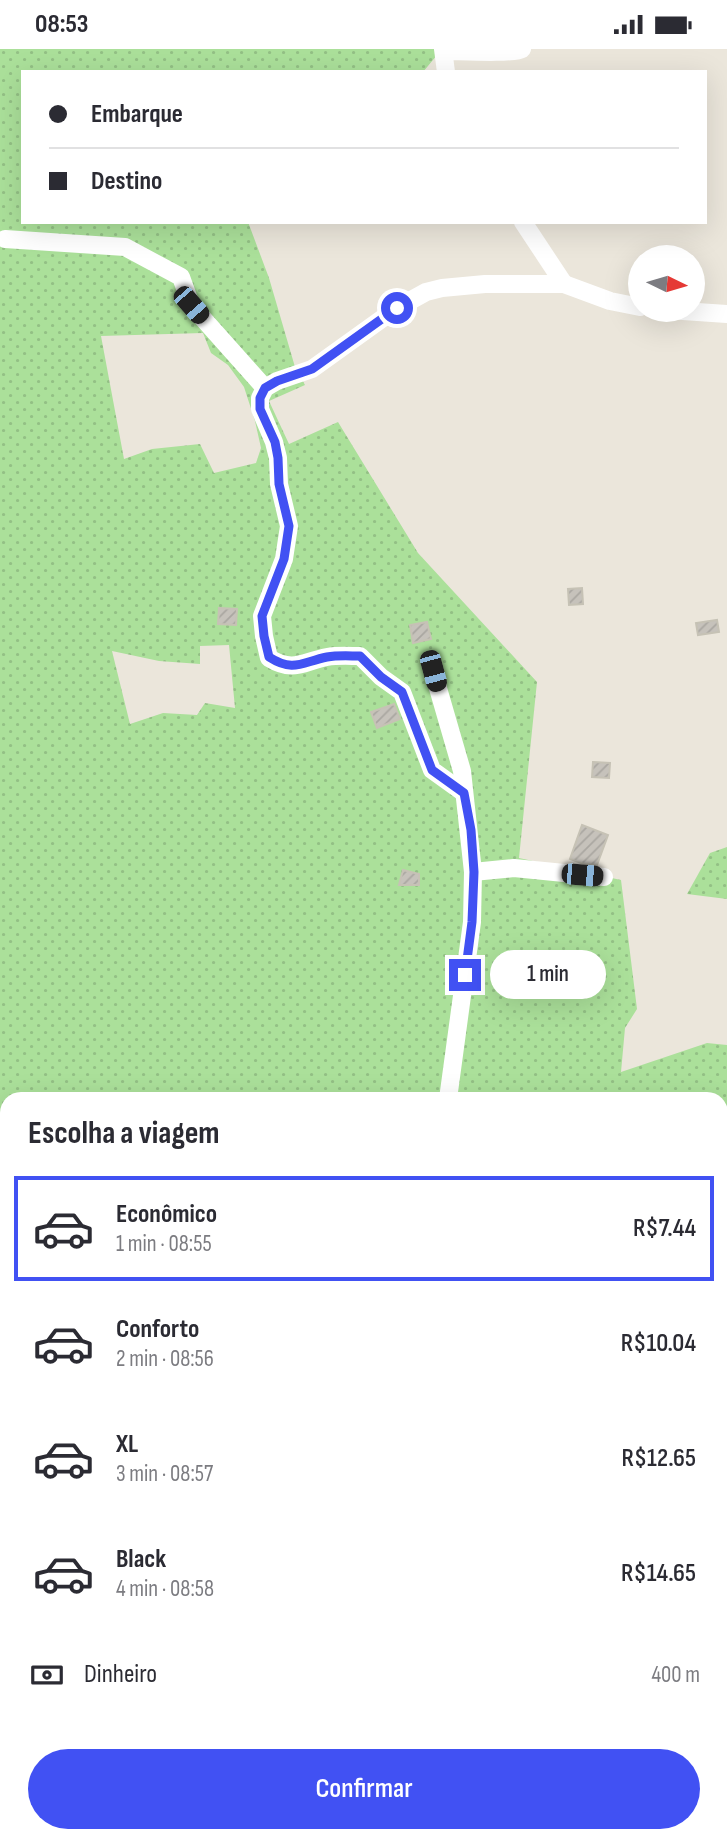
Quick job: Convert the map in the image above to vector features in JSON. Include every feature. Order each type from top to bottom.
[{"type":"street","points":[[446,70],[443,50],[516,53],[522,49]]},
{"type":"street","points":[[524,224],[564,283]]},
{"type":"street","points":[[5,239],[125,247],[181,277],[191,305],[265,388]]},
{"type":"street","points":[[464,793],[432,770],[402,692],[381,677],[360,656],[327,657],[298,666],[282,665],[269,657],[262,616],[284,559],[289,526],[279,484],[275,442],[260,409],[260,398],[265,388],[312,369],[397,308],[426,292],[463,285],[564,283],[610,301],[628,305]]},
{"type":"street","points":[[705,313],[727,314]]},
{"type":"street","points":[[433,671],[462,771],[474,872],[472,922],[449,1092]]},
{"type":"street","points":[[474,872],[514,869],[604,877]]},
{"type":"green space","points":[[0,49],[442,49],[425,70],[21,70],[21,224],[249,224],[269,278],[295,367],[305,385],[269,401],[289,444],[338,422],[418,553],[537,682],[519,858],[621,880],[637,1009],[625,1028],[621,1072],[707,1043],[727,1045],[727,1092],[0,1092]],"holes":[[[203,333],[211,353],[228,365],[244,387],[261,448],[256,463],[214,473],[200,444],[152,449],[124,459],[101,336]],[[229,645],[235,708],[205,703],[197,715],[163,713],[130,724],[112,651],[159,661],[200,664],[200,646]]]},
{"type":"green space","points":[[727,847],[727,899],[687,894],[710,853]]},
{"type":"building","points":[[582,588],[583,604],[569,605],[568,589]]},
{"type":"building","points":[[219,608],[237,609],[236,625],[218,624]]},
{"type":"building","points":[[717,620],[719,632],[698,635],[696,623]]},
{"type":"building","points":[[427,622],[431,639],[413,643],[410,625]]},
{"type":"building","points":[[394,704],[400,719],[377,728],[371,712]]},
{"type":"building","points":[[593,762],[610,763],[609,778],[592,777]]},
{"type":"building","points":[[582,825],[608,835],[597,865],[570,859]]},
{"type":"building","points":[[403,870],[419,874],[419,885],[399,885]]},
{"type":"route","points":[[397,308],[312,369],[265,388],[260,398],[260,409],[275,442],[279,484],[289,526],[284,559],[262,616],[264,636],[269,657],[282,665],[298,666],[327,657],[360,656],[381,677],[402,692],[432,770],[464,793],[471,830],[474,872],[472,922],[465,975]]}]
